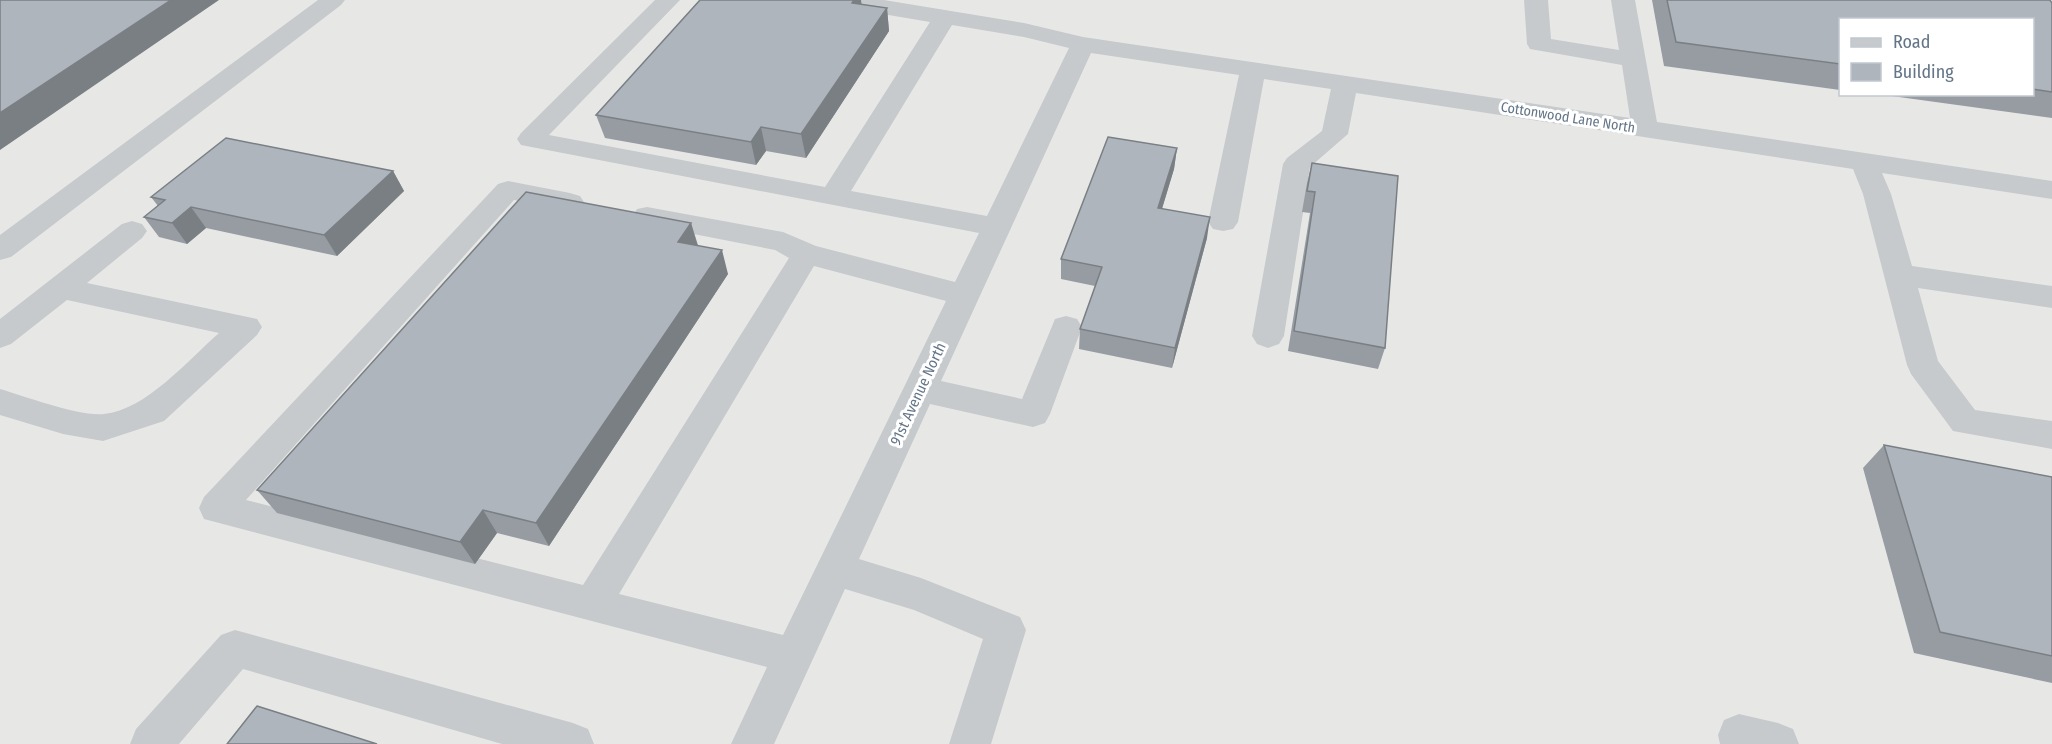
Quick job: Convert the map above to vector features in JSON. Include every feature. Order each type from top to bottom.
[{"type":"street","points":[[0,250],[333,0]]},
{"type":"street","points":[[668,0],[530,139],[997,227]]},
{"type":"street","name":"Cottonwood Lane North","points":[[841,0],[1024,30],[1083,44],[2052,190]]},
{"type":"street","points":[[1536,0],[1539,44],[1633,60]]},
{"type":"street","points":[[1623,0],[1645,129]]},
{"type":"street","points":[[832,197],[945,17]]},
{"type":"street","name":"91st Avenue North","points":[[752,744],[1083,44]]},
{"type":"street","points":[[1223,222],[1252,69]]},
{"type":"street","points":[[1268,336],[1297,164],[1335,134],[1345,84]]},
{"type":"street","points":[[1864,162],[1877,194],[1923,365],[1965,422],[2052,435]]},
{"type":"street","points":[[794,656],[217,507],[508,190],[783,242],[806,254],[965,295]]},
{"type":"street","points":[[0,336],[132,231]]},
{"type":"street","points":[[592,604],[806,254]]},
{"type":"street","points":[[1899,275],[2052,297]]},
{"type":"street","points":[[0,402],[63,421],[103,428],[152,412],[246,327],[61,288]]},
{"type":"street","points":[[920,389],[1033,414],[1066,327]]},
{"type":"street","points":[[835,569],[921,595],[1006,630],[970,744]]},
{"type":"street","points":[[151,744],[235,648],[573,744]]},
{"type":"street","points":[[1741,744],[1739,735],[1778,744]]},
{"type":"shaded area","points":[[0,0],[2052,0],[2052,744],[0,744]]},
{"type":"building","points":[[0,0],[171,0],[0,113]]},
{"type":"building","points":[[700,0],[854,0],[852,3],[887,8],[801,134],[761,127],[751,142],[596,115]]},
{"type":"building","points":[[1667,0],[2050,0],[2052,3],[2052,92],[2034,89],[2034,18],[1839,18],[1839,64],[1676,42]]},
{"type":"building","points":[[1108,137],[1177,148],[1158,208],[1210,217],[1175,348],[1080,329],[1102,267],[1061,259]]},
{"type":"building","points":[[226,138],[393,171],[324,235],[191,207],[172,223],[144,217],[165,200],[151,197]]},
{"type":"building","points":[[1312,163],[1398,176],[1385,348],[1294,331],[1315,192],[1307,191]]},
{"type":"building","points":[[526,192],[691,223],[678,242],[722,250],[536,523],[483,510],[460,542],[257,490]]},
{"type":"building","points":[[1884,445],[2052,477],[2052,656],[1940,632]]},
{"type":"building","points":[[257,706],[377,744],[227,744]]}]
